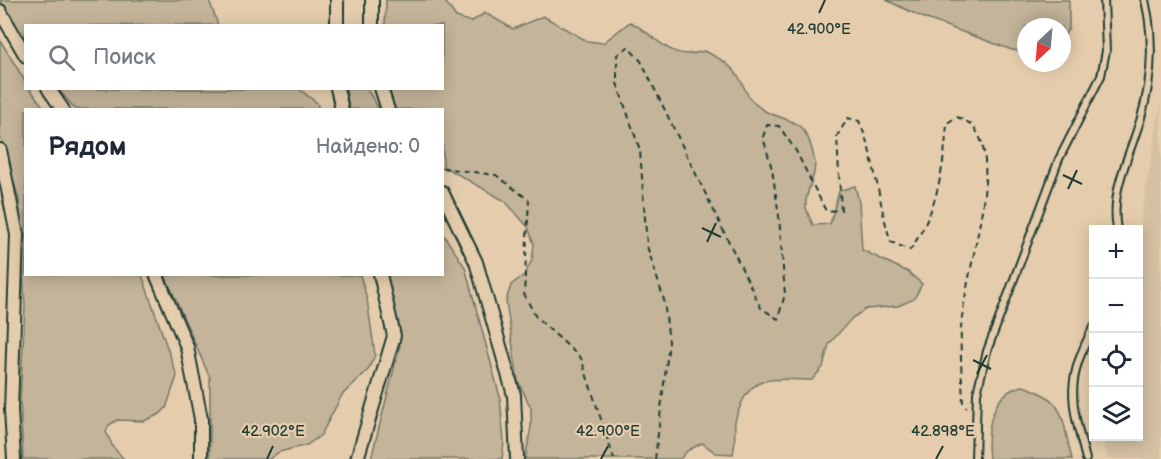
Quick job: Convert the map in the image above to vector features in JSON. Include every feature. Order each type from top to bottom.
[{"type":"street","points":[[337,0],[337,24]]},
{"type":"street","points":[[372,0],[372,24]]},
{"type":"street","points":[[0,11],[24,53]]},
{"type":"street","points":[[49,90],[62,108]]},
{"type":"street","points":[[337,90],[342,108]]},
{"type":"street","points":[[382,90],[387,108]]},
{"type":"street","points":[[0,150],[17,235],[11,410],[14,459]]},
{"type":"street","points":[[444,196],[476,262],[514,395],[517,459]]},
{"type":"street","points":[[157,276],[187,347],[201,418],[201,459]]},
{"type":"street","points":[[357,459],[394,336],[380,276]]},
{"type":"lane","points":[[975,459],[977,393],[987,351],[1059,159],[1101,76],[1106,51],[1104,0]]},
{"type":"lane","points":[[1116,225],[1114,214],[1118,180],[1136,134],[1148,86],[1152,44],[1145,0]]},
{"type":"lane","points":[[1086,459],[1076,419],[1072,389],[1077,358],[1090,333]]},
{"type":"path","points":[[656,459],[669,342],[664,300],[647,246],[640,150],[617,83],[617,55],[628,47],[641,61],[761,309],[778,319],[786,294],[779,216],[772,169],[763,137],[768,125],[778,126],[796,151],[826,211],[842,210],[837,136],[848,118],[859,121],[867,137],[881,212],[891,243],[910,250],[919,237],[943,173],[947,123],[957,117],[971,123],[980,136],[985,166],[983,205],[969,270],[961,329],[963,403],[976,420]]},
{"type":"path","points":[[444,168],[496,175],[529,200],[524,294],[536,317],[581,358],[614,459]]},
{"type":"shaded area","points":[[0,0],[209,0],[218,24],[24,24],[24,38]]},
{"type":"shaded area","points":[[386,0],[444,0],[456,17],[471,22],[485,13],[513,29],[543,16],[587,41],[603,43],[630,22],[673,51],[692,54],[704,51],[726,63],[735,72],[754,103],[773,115],[798,125],[804,132],[810,142],[815,165],[806,201],[813,225],[830,224],[839,191],[855,186],[859,202],[862,250],[908,272],[922,284],[914,299],[898,306],[866,309],[852,318],[829,344],[823,367],[812,380],[764,381],[749,391],[736,417],[733,454],[716,453],[702,443],[687,451],[680,459],[525,459],[531,427],[531,408],[518,381],[506,301],[511,285],[524,275],[532,260],[534,244],[528,227],[505,201],[444,167],[444,108],[395,108],[388,90],[444,90],[444,24],[385,24]]},
{"type":"shaded area","points":[[886,0],[1069,0],[1069,18],[1017,18],[1017,51],[924,18]]},
{"type":"shaded area","points":[[0,40],[24,79],[24,90],[31,90],[44,108],[24,108],[24,276],[142,276],[177,376],[166,408],[160,414],[144,421],[117,420],[109,425],[106,432],[113,447],[124,459],[23,459],[20,401],[25,306],[19,200],[0,135]]},
{"type":"shaded area","points":[[59,90],[300,90],[317,103],[319,108],[74,108]]},
{"type":"shaded area","points":[[346,90],[368,90],[378,108],[349,108]]},
{"type":"shaded area","points":[[1161,102],[1161,459],[1108,459],[1103,441],[1143,441],[1143,225],[1140,225]]},
{"type":"shaded area","points":[[444,236],[465,267],[500,397],[504,442],[502,459],[371,459],[400,345],[387,276],[444,276]]},
{"type":"shaded area","points":[[165,276],[360,276],[367,299],[375,355],[368,370],[342,395],[321,435],[307,445],[279,452],[269,459],[210,459],[210,378]]},
{"type":"shaded area","points":[[1023,386],[1038,392],[1055,405],[1064,422],[1072,459],[989,459],[988,437],[997,405],[1003,396]]}]
